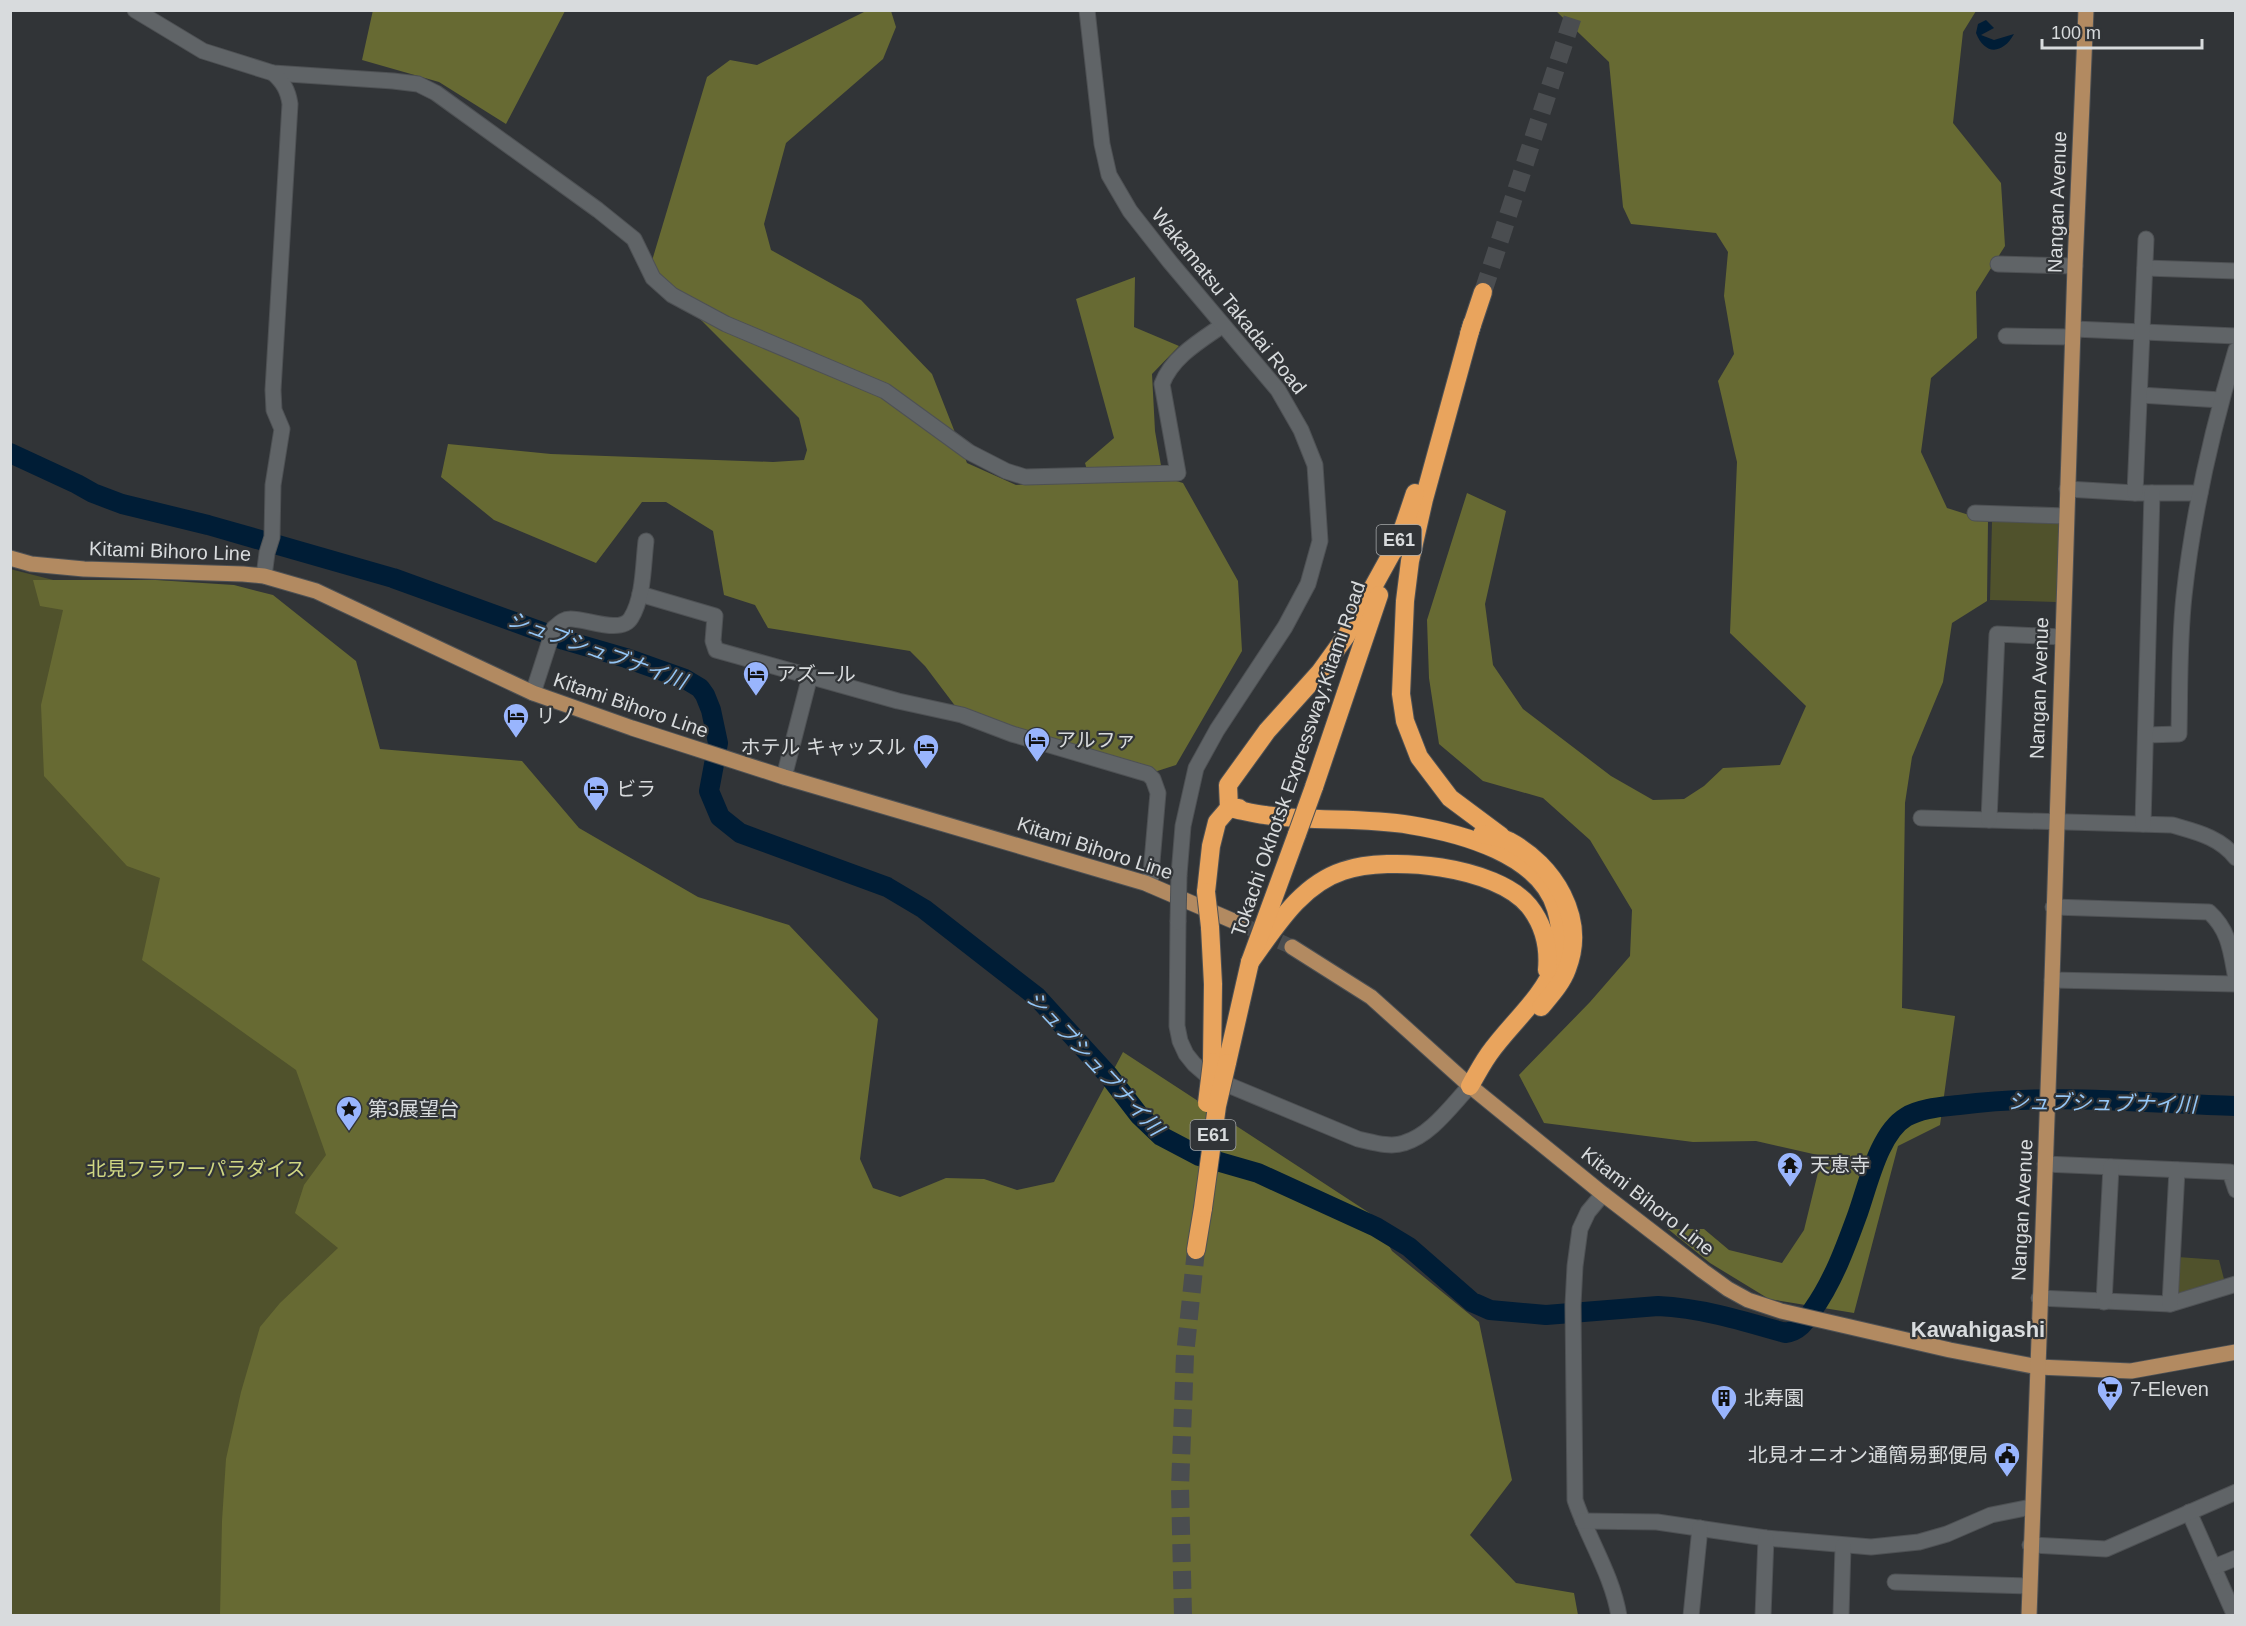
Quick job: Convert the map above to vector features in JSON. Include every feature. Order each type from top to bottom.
[{"type":"highway","name":"Tokachi Okhotsk Expressway;Kitami Road","points":[[1198,1243],[1217,1106],[1219,1062],[1250,963],[1314,787],[1483,292]]},
{"type":"highway","points":[[1470,1086],[1499,1062],[1560,984],[1568,968],[1573,944],[1570,911],[1555,880],[1539,862],[1450,798],[1419,757],[1405,722],[1401,693],[1405,601],[1410,561],[1424,499],[1472,324]]},
{"type":"highway","points":[[1219,1062],[1206,892],[1211,846],[1217,822],[1229,808],[1228,785],[1267,731],[1320,672],[1346,636],[1399,540]]},
{"type":"highway","points":[[1229,808],[1338,808],[1417,817],[1508,841]]},
{"type":"highway","points":[[1229,808],[1265,815],[1410,825],[1498,850],[1524,865],[1540,880],[1553,900],[1558,918],[1560,944],[1556,963],[1525,1012],[1489,1054],[1470,1086]]},
{"type":"highway","points":[[1250,963],[1293,905],[1314,885],[1342,871],[1371,865],[1403,863],[1445,868],[1479,876],[1512,891],[1529,906],[1544,932],[1548,954],[1546,981]]},
{"type":"main road","name":"Nangan Avenue","points":[[2029,1616],[2031,1507],[2048,1112],[2066,516],[2086,10]]},
{"type":"main road","name":"Kitami Bihoro Line","points":[[10,558],[30,564],[84,569],[165,570],[264,576],[316,591],[533,693],[729,760],[1150,885],[1238,923]]},
{"type":"main road","name":"Kitami Bihoro Line","points":[[1292,946],[1371,997],[1470,1086],[1603,1194],[1728,1289],[1748,1300],[1781,1311],[1950,1350],[2038,1367],[2131,1371],[2235,1352]]},
{"type":"street","points":[[135,10],[204,51],[273,73],[418,84],[436,93],[598,210],[634,239],[653,278],[672,295],[726,324],[885,391],[969,452],[1006,471],[1025,477],[1178,473],[1162,384],[1167,371],[1189,349],[1223,325]]},
{"type":"street","name":"Wakamatsu Takadai Road","points":[[1087,10],[1102,144],[1109,175],[1130,211],[1278,390],[1301,430],[1315,465],[1320,541],[1308,584],[1285,627],[1217,730],[1196,768],[1183,826],[1179,875],[1177,1026],[1186,1054],[1209,1077],[1358,1139],[1380,1144],[1403,1144],[1427,1131],[1470,1086]]},
{"type":"street","points":[[264,576],[272,537],[273,485],[282,429],[274,410],[273,390],[290,104],[283,82],[273,73]]},
{"type":"street","points":[[2135,493],[2146,239]]},
{"type":"street","points":[[1998,264],[2075,266]]},
{"type":"street","points":[[2145,268],[2235,271]]},
{"type":"street","points":[[2006,336],[2073,333],[2235,336]]},
{"type":"street","points":[[2146,735],[2179,734],[2184,597],[2200,493],[2235,350]]},
{"type":"street","points":[[2140,395],[2221,400]]},
{"type":"street","points":[[2067,489],[2135,493],[2200,493]]},
{"type":"street","points":[[2144,824],[2152,493]]},
{"type":"street","points":[[1975,513],[2066,516]]},
{"type":"street","points":[[533,693],[555,628],[561,621],[569,618],[617,626],[626,624],[631,619],[640,594],[646,541]]},
{"type":"street","points":[[640,594],[715,616],[712,641],[716,650],[898,701],[962,715],[1012,734],[1148,774],[1153,779],[1158,793],[1150,885]]},
{"type":"street","points":[[1989,820],[1997,634],[2062,637]]},
{"type":"street","points":[[784,777],[810,676]]},
{"type":"street","points":[[1921,818],[2172,825],[2210,836],[2230,851],[2235,858]]},
{"type":"street","points":[[2053,908],[2209,912],[2220,922],[2231,949],[2235,979]]},
{"type":"street","points":[[2052,980],[2235,984]]},
{"type":"street","points":[[2045,1164],[2230,1172],[2235,1190]]},
{"type":"street","points":[[2104,1302],[2111,1167]]},
{"type":"street","points":[[2170,1304],[2177,1170]]},
{"type":"street","points":[[1603,1194],[1588,1212],[1580,1228],[1573,1305],[1575,1500],[1599,1554],[1619,1616]]},
{"type":"street","points":[[2039,1298],[2170,1304],[2235,1284]]},
{"type":"street","points":[[2030,1545],[2106,1549],[2235,1492]]},
{"type":"street","points":[[1583,1521],[1657,1522],[1766,1538],[1871,1547],[1919,1542],[1947,1534],[1991,1515],[2031,1507]]},
{"type":"street","points":[[2189,1512],[2235,1616]]},
{"type":"street","points":[[1691,1616],[1700,1528]]},
{"type":"street","points":[[1763,1616],[1766,1538]]},
{"type":"street","points":[[1841,1616],[1843,1546]]},
{"type":"street","points":[[2214,1567],[2235,1558]]},
{"type":"street","points":[[1895,1582],[2029,1586]]},
{"type":"green space","points":[[373,10],[565,11],[506,124],[439,82],[362,60]]},
{"type":"green space","points":[[866,11],[891,11],[896,27],[883,59],[786,143],[764,224],[771,250],[861,300],[932,374],[967,463],[1016,485],[1090,480],[1085,463],[1114,438],[1076,299],[1135,277],[1134,327],[1179,346],[1152,374],[1155,431],[1163,477],[1183,483],[1238,581],[1242,651],[1176,765],[1148,774],[962,715],[925,666],[910,651],[768,628],[755,605],[724,595],[713,531],[666,502],[642,502],[596,563],[494,520],[441,477],[448,444],[551,454],[773,462],[804,460],[807,450],[799,418],[669,288],[651,264],[707,77],[730,60],[757,65]]},
{"type":"green space","points":[[1556,11],[1976,11],[1963,32],[1953,123],[2001,183],[2005,246],[1976,292],[1977,338],[1931,378],[1921,452],[1947,508],[1988,521],[1987,601],[1952,623],[1943,682],[1912,757],[1905,803],[1902,1008],[1955,1016],[1940,1125],[1898,1146],[1854,1313],[1769,1299],[1710,1263],[1668,1229],[1704,1229],[1729,1250],[1782,1263],[1804,1230],[1822,1156],[1756,1141],[1693,1142],[1544,1123],[1519,1075],[1590,1002],[1630,956],[1632,910],[1590,840],[1543,798],[1483,781],[1439,744],[1429,678],[1427,620],[1467,493],[1506,511],[1485,604],[1493,665],[1523,709],[1611,776],[1653,800],[1684,799],[1704,786],[1723,768],[1780,765],[1806,706],[1730,633],[1737,462],[1718,381],[1734,354],[1724,296],[1728,252],[1716,233],[1631,224],[1623,207],[1609,62]]},
{"type":"green space","points":[[2060,521],[2056,602],[1990,600],[1992,522]]},
{"type":"green space","name":"北見フラワーパラダイス","points":[[10,569],[69,584],[393,1090],[263,1615],[11,1615]]},
{"type":"green space","points":[[33,580],[156,580],[234,585],[273,595],[356,661],[380,749],[522,761],[579,828],[698,897],[789,925],[878,1019],[860,1159],[873,1188],[900,1197],[946,1178],[984,1179],[1017,1190],[1054,1182],[1123,1052],[1371,1214],[1392,1251],[1479,1322],[1512,1480],[1470,1535],[1516,1583],[1574,1593],[1578,1615],[220,1615],[226,1459],[241,1392],[260,1327],[280,1303],[338,1248],[295,1213],[304,1185],[326,1155],[296,1070],[142,960],[160,878],[127,866],[44,776],[41,705],[63,610],[40,606]]},
{"type":"green space","points":[[2178,1257],[2219,1260],[2225,1283],[2183,1297],[2177,1290]]},
{"type":"water","points":[[1986,20],[1994,28],[1981,35],[1994,40],[2014,34],[2010,41],[2000,49],[1994,50],[1984,46],[1976,33],[1978,24]]},
{"type":"waterway","name":"シュブシュブナイ川","points":[[10,453],[93,493],[122,504],[208,525],[393,578],[564,640],[626,658],[685,679],[700,688],[711,710],[718,743],[709,791],[720,817],[740,833],[887,887],[924,909],[1037,997],[1109,1076],[1139,1115],[1161,1136],[1199,1156],[1258,1173],[1376,1227],[1409,1247],[1472,1302],[1490,1310],[1546,1315],[1658,1306],[1674,1307],[1707,1312],[1785,1333],[1790,1332],[1804,1322],[1820,1300],[1849,1238],[1882,1147],[1889,1135],[1906,1117],[1939,1107],[1994,1101],[2063,1099],[2236,1106]]},
{"type":"tunnel","points":[[1483,292],[1575,10]]},
{"type":"tunnel","points":[[1238,923],[1292,947]]},
{"type":"tunnel","points":[[1183,1616],[1180,1488],[1185,1355],[1196,1250]]},
{"type":"place","name":"アズール","points":[[756,697]]},
{"type":"place","name":"リノ","points":[[516,739]]},
{"type":"place","name":"アルファ","points":[[1037,763]]},
{"type":"place","name":"ホテル キャッスル","points":[[926,770]]},
{"type":"place","name":"ビラ","points":[[596,812]]},
{"type":"place","name":"第3展望台","points":[[349,1132]]},
{"type":"place","name":"天恵寺","points":[[1790,1188]]},
{"type":"place","name":"7-Eleven","points":[[2110,1412]]},
{"type":"place","name":"北寿園","points":[[1724,1421]]},
{"type":"place","name":"北見オニオン通簡易郵便局","points":[[2007,1478]]},
{"type":"district","name":"Kawahigashi","points":[[1978,1329]]}]
